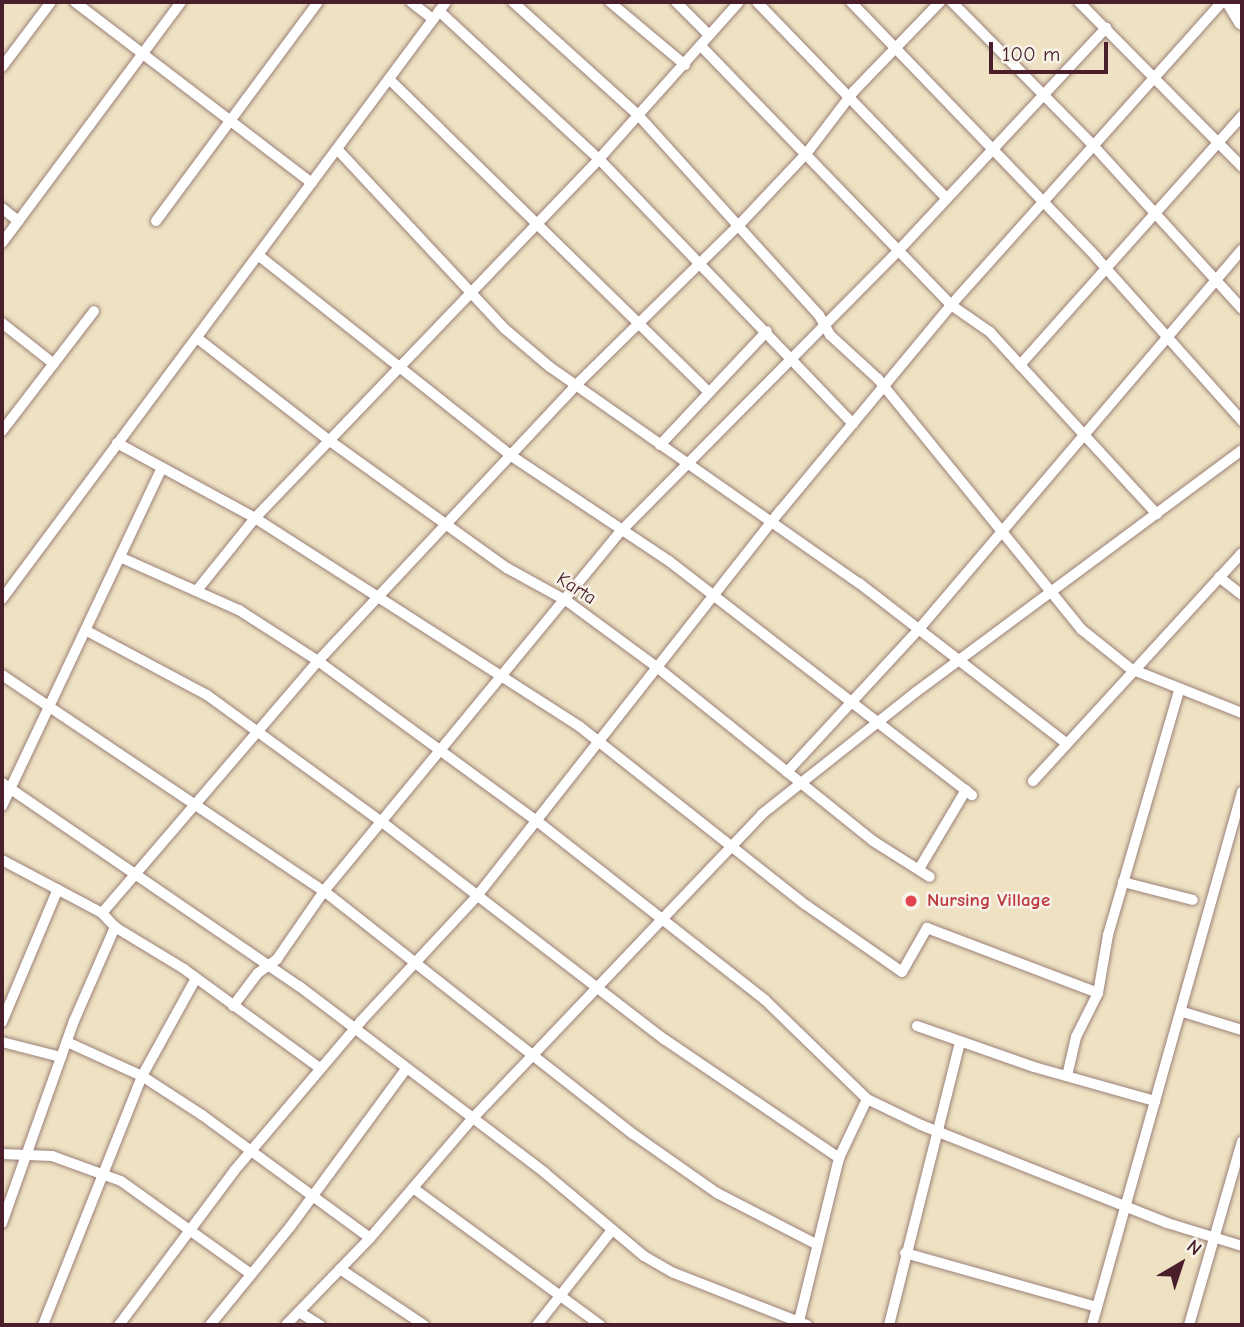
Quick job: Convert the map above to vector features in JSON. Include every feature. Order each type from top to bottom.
[{"type":"highway","points":[[1230,2],[1242,22]]},
{"type":"street","points":[[2,67],[51,2]]},
{"type":"street","points":[[75,2],[312,183]]},
{"type":"street","points":[[2,243],[181,2]]},
{"type":"street","points":[[156,221],[318,2]]},
{"type":"street","points":[[411,2],[436,15],[599,159],[702,263],[853,424]]},
{"type":"street","points":[[2,599],[446,2]]},
{"type":"street","points":[[513,2],[639,117],[739,225],[824,324],[884,388],[1081,629],[1131,669],[1179,691],[1242,713]]},
{"type":"street","points":[[610,2],[685,65]]},
{"type":"street","points":[[676,2],[709,35]]},
{"type":"street","points":[[198,589],[255,518],[639,117],[740,2]]},
{"type":"street","points":[[757,2],[851,95],[946,198]]},
{"type":"street","points":[[851,2],[1107,269],[1242,421]]},
{"type":"street","points":[[102,913],[138,874],[256,730],[318,662],[448,526],[575,386],[640,326],[806,154],[851,95],[898,49],[940,2]]},
{"type":"street","points":[[952,2],[1092,144],[1242,309]]},
{"type":"street","points":[[1079,2],[1242,167]]},
{"type":"street","points":[[119,1325],[250,1151],[354,1028],[477,896],[601,742],[771,522],[951,305],[1044,202],[1092,144],[1222,2]]},
{"type":"street","points":[[233,1006],[268,965],[277,959],[324,891],[567,601],[622,530],[686,462],[899,250],[991,146],[1106,29]]},
{"type":"street","points":[[701,47],[951,305],[968,313],[1020,365],[1157,514]]},
{"type":"street","points":[[389,79],[709,393]]},
{"type":"street","points":[[1020,365],[1242,117]]},
{"type":"street","points":[[337,149],[505,329],[575,386],[919,629],[1066,743]]},
{"type":"street","points":[[2,208],[18,221]]},
{"type":"street","points":[[787,772],[919,629],[1242,250]]},
{"type":"street","points":[[258,255],[510,455],[715,596],[852,702],[875,724],[969,792],[919,869]]},
{"type":"street","points":[[4,424],[94,310]]},
{"type":"street","points":[[2,323],[54,364]]},
{"type":"street","points":[[660,444],[766,331]]},
{"type":"street","name":"Karta","points":[[197,338],[330,441],[448,526],[507,568],[567,601],[659,668],[873,841],[930,877]]},
{"type":"street","points":[[117,443],[255,518],[601,742],[806,905],[902,972],[927,928],[1098,993]]},
{"type":"street","points":[[286,1325],[370,1238],[471,1120],[597,986],[798,782],[1242,450]]},
{"type":"street","points":[[2,806],[6,785],[49,708],[87,631],[162,468]]},
{"type":"street","points":[[1033,781],[1131,669],[1242,553]]},
{"type":"street","points":[[122,558],[198,589],[318,662],[438,752],[537,821],[765,1000],[867,1099],[939,1132],[1125,1205],[1242,1245]]},
{"type":"street","points":[[1219,577],[1242,594]]},
{"type":"street","points":[[87,631],[207,695],[382,822],[733,1089],[839,1158]]},
{"type":"street","points":[[2,675],[324,891],[416,960],[633,1134],[717,1193],[816,1244]]},
{"type":"street","points":[[1067,1076],[1076,1037],[1098,993],[1123,882],[1179,691]]},
{"type":"street","points":[[6,785],[268,965],[545,1173],[612,1230],[674,1273],[801,1324],[816,1244],[839,1158],[867,1099]]},
{"type":"street","points":[[1092,1325],[1238,826],[1242,792]]},
{"type":"street","points":[[2,860],[102,913],[115,927],[196,978],[320,1068]]},
{"type":"street","points":[[1123,882],[1193,900]]},
{"type":"street","points":[[2,1022],[58,889]]},
{"type":"street","points":[[2,1223],[101,951],[115,927]]},
{"type":"street","points":[[43,1325],[74,1255],[100,1174],[142,1076],[196,978]]},
{"type":"street","points":[[1183,1012],[1242,1030]]},
{"type":"street","points":[[917,1026],[1067,1076],[1156,1101]]},
{"type":"street","points":[[2,1042],[61,1057]]},
{"type":"street","points":[[67,1042],[142,1076],[370,1238]]},
{"type":"street","points":[[889,1325],[960,1042]]},
{"type":"street","points":[[210,1325],[406,1069]]},
{"type":"street","points":[[1189,1325],[1242,1141]]},
{"type":"street","points":[[2,1154],[52,1156],[121,1181],[251,1274]]},
{"type":"street","points":[[413,1188],[559,1298],[600,1325]]},
{"type":"street","points":[[537,1325],[612,1230]]},
{"type":"street","points":[[905,1253],[1097,1307]]},
{"type":"street","points":[[340,1269],[418,1324]]},
{"type":"street","points":[[299,1312],[320,1325]]},
{"type":"place","name":"Nursing Village","points":[[911,901]]}]
